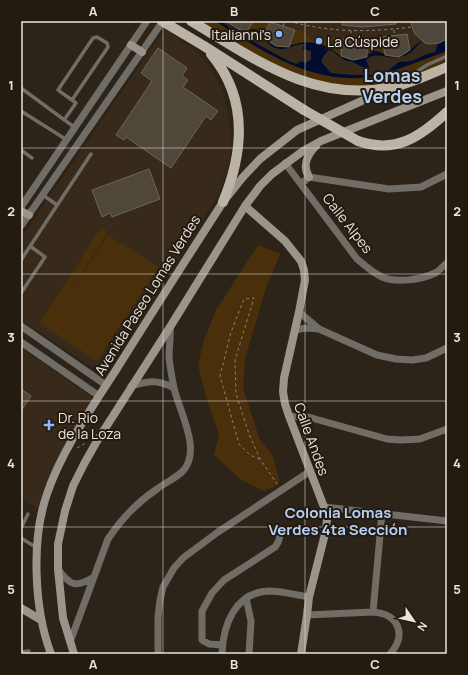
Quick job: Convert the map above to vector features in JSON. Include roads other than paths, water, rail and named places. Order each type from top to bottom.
[{"type":"main road","points":[[162,21],[304,110],[358,141],[378,146],[391,146],[405,142],[420,135],[447,112]]},
{"type":"main road","points":[[191,21],[248,55],[279,72],[300,81],[321,87],[342,90],[393,87]]},
{"type":"main road","points":[[131,45],[142,52]]},
{"type":"main road","points":[[204,46],[224,72],[236,104],[239,138],[235,166],[223,202]]},
{"type":"main road","name":"Avenida Paseo Lomas Verdes","points":[[51,654],[42,620],[36,569],[36,548],[47,493],[64,455],[106,385],[223,202],[260,159],[297,130],[393,87],[447,67]]},
{"type":"main road","points":[[74,654],[63,618],[58,569],[58,544],[65,511],[79,475],[96,441],[170,327],[245,206],[260,186],[285,163],[321,141],[447,91]]},
{"type":"main road","points":[[310,177],[305,166],[307,157],[321,141]]},
{"type":"main road","name":"Calle Andes","points":[[245,206],[285,240],[301,261],[304,270],[305,280],[284,378],[283,392],[289,416],[309,472],[324,507],[327,519],[326,530],[309,597],[301,654]]},
{"type":"main road","points":[[21,608],[42,620]]},
{"type":"street","points":[[21,207],[147,21]]},
{"type":"street","points":[[21,226],[25,213],[42,194],[142,52],[162,21]]},
{"type":"street","name":"Calle Alpes","points":[[285,163],[357,259],[369,269],[382,277],[406,280],[419,278],[434,273],[447,264]]},
{"type":"street","points":[[301,184],[310,177],[389,189],[421,187],[447,174]]},
{"type":"street","points":[[299,312],[319,329],[377,355],[396,359],[412,360],[426,358],[447,348]]},
{"type":"street","points":[[21,326],[106,385]]},
{"type":"street","points":[[70,642],[108,539],[125,515],[143,498],[176,477],[188,464],[190,456],[189,435],[174,388],[169,357],[171,339],[170,327]]},
{"type":"street","points":[[295,330],[306,328],[319,329]]},
{"type":"street","points":[[21,342],[100,396]]},
{"type":"street","points":[[131,386],[154,381],[164,383],[174,388]]},
{"type":"street","points":[[289,416],[308,417],[387,439],[420,439],[447,430]]},
{"type":"street","points":[[158,654],[158,618],[160,600],[163,587],[174,568],[183,558],[218,532],[281,489],[309,472]]},
{"type":"street","points":[[324,507],[447,521]]},
{"type":"street","points":[[373,612],[382,513]]},
{"type":"street","points":[[222,645],[209,644],[202,640],[202,611],[205,604],[212,593],[224,580],[275,547],[279,542],[279,529]]},
{"type":"street","points":[[58,569],[66,579],[73,584],[79,585],[94,577]]},
{"type":"street","points":[[222,654],[226,624],[235,609],[246,598],[268,591],[309,597]]},
{"type":"street","points":[[246,598],[252,621],[249,654]]},
{"type":"street","points":[[307,615],[382,612],[394,619],[398,625],[398,641],[390,654]]},
{"type":"lane","points":[[196,21],[206,30]]},
{"type":"lane","points":[[64,120],[76,103],[58,90],[93,38],[97,37],[107,43],[108,47],[72,100]]},
{"type":"lane","points":[[393,87],[427,65],[447,56]]},
{"type":"lane","points":[[21,88],[75,128]]},
{"type":"lane","points":[[21,111],[67,140]]},
{"type":"lane","points":[[21,150],[32,158]]},
{"type":"lane","points":[[21,260],[91,154]]},
{"type":"lane","points":[[42,194],[57,205]]},
{"type":"lane","points":[[21,293],[45,257],[30,246]]},
{"type":"lane","points":[[21,528],[28,514]]},
{"type":"lane","points":[[21,538],[36,548]]},
{"type":"lane","points":[[21,652],[29,651]]},
{"type":"water","points":[[215,21],[221,21],[235,32],[288,61],[297,64],[301,61],[306,63],[311,59],[311,51],[303,49],[304,44],[282,49],[275,48],[257,33],[253,31],[242,31],[232,27],[226,21],[240,29],[257,30],[268,42],[276,46],[285,47],[306,42],[317,43],[327,47],[345,58],[353,60],[360,59],[376,51],[391,57],[401,56],[423,41],[410,53],[404,56],[396,58],[378,55],[370,57],[366,60],[369,67],[368,70],[351,61],[346,61],[332,51],[328,50],[323,57],[322,63],[331,73],[372,75],[389,70],[399,62],[412,61],[435,52],[438,43],[444,40],[447,43],[447,51],[382,75],[359,78],[336,77],[314,73],[294,66],[273,56]]},
{"type":"place","name":"Italianni's","points":[[279,34]]},
{"type":"place","name":"La Cúspide","points":[[319,41]]},
{"type":"place","name":"Dr. Rio de la Loza","points":[[49,425]]},
{"type":"district","name":"Lomas Verdes","points":[[392,85]]},
{"type":"district","name":"Colonia Lomas Verdes 4ta Sección","points":[[338,520]]}]
